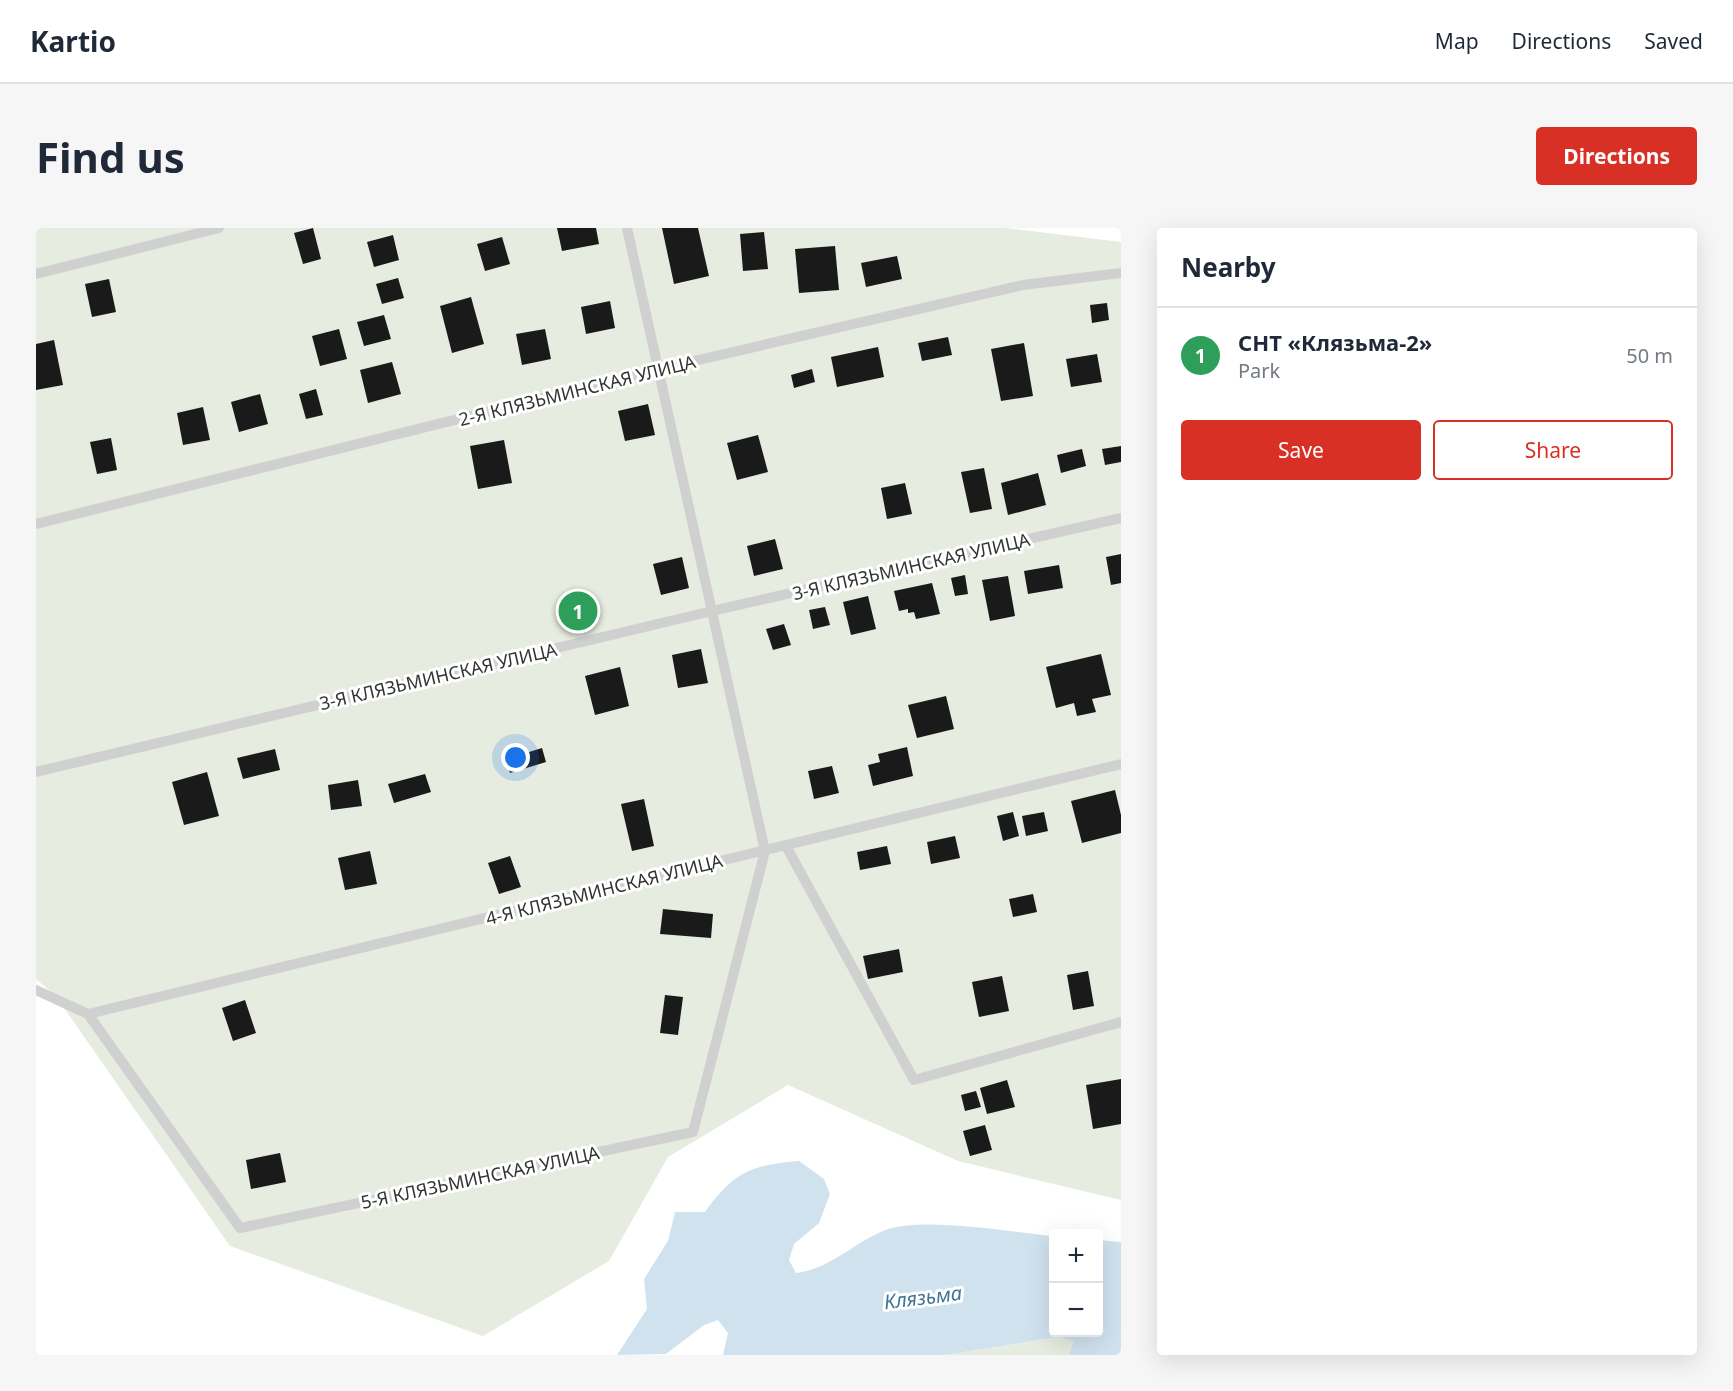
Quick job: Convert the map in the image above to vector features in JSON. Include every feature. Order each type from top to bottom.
[{"type":"lane","points":[[36,274],[219,228]]},
{"type":"lane","points":[[628,228],[765,851]]},
{"type":"lane","name":"2-Я КЛЯЗЬМИНСКАЯ УЛИЦА","points":[[36,524],[659,369],[1023,285],[1121,273]]},
{"type":"lane","name":"3-Я КЛЯЗЬМИНСКАЯ УЛИЦА","points":[[36,772],[712,611],[1121,518]]},
{"type":"lane","name":"4-Я КЛЯЗЬМИНСКАЯ УЛИЦА","points":[[88,1014],[1121,764]]},
{"type":"lane","points":[[786,846],[914,1080],[1121,1022]]},
{"type":"lane","name":"5-Я КЛЯЗЬМИНСКАЯ УЛИЦА","points":[[88,1014],[240,1228],[693,1132],[765,851]]},
{"type":"lane","points":[[36,990],[88,1014]]},
{"type":"shaded area","points":[[36,228],[1006,228],[1121,242],[1121,1200],[958,1161],[788,1085],[668,1157],[609,1261],[483,1336],[230,1246],[55,995],[36,979]]},
{"type":"shaded area","points":[[1059,1337],[1075,1341],[1069,1355],[945,1355]]},
{"type":"water","name":"Клязьма","points":[[799,1161],[824,1179],[830,1194],[819,1223],[794,1244],[789,1260],[796,1273],[822,1266],[880,1232],[909,1225],[949,1225],[1049,1236],[1049,1337],[1059,1337],[945,1355],[723,1355],[728,1333],[718,1320],[704,1325],[666,1354],[617,1355],[647,1309],[644,1279],[668,1241],[675,1212],[705,1212],[725,1188],[744,1173]]},
{"type":"water","points":[[1103,1240],[1121,1242],[1121,1355],[1069,1355],[1074,1341],[1059,1337],[1103,1337]]},
{"type":"building","points":[[313,228],[321,259],[303,264],[294,233]]},
{"type":"building","points":[[557,228],[596,228],[599,244],[562,251]]},
{"type":"building","points":[[662,228],[698,228],[709,276],[674,284]]},
{"type":"building","points":[[764,232],[768,269],[743,271],[740,234]]},
{"type":"building","points":[[393,235],[399,260],[374,267],[367,242]]},
{"type":"building","points":[[502,237],[510,264],[485,271],[477,244]]},
{"type":"building","points":[[835,246],[839,290],[799,293],[795,249]]},
{"type":"building","points":[[897,256],[902,279],[866,287],[861,263]]},
{"type":"building","points":[[398,278],[404,298],[382,304],[376,284]]},
{"type":"building","points":[[109,279],[116,312],[92,317],[85,284]]},
{"type":"building","points":[[471,297],[484,344],[452,353],[440,306]]},
{"type":"building","points":[[610,301],[615,328],[586,334],[581,307]]},
{"type":"building","points":[[1107,303],[1109,320],[1092,323],[1090,305]]},
{"type":"building","points":[[384,315],[391,339],[364,346],[357,322]]},
{"type":"building","points":[[339,329],[347,359],[320,366],[312,336]]},
{"type":"building","points":[[545,329],[551,359],[522,365],[516,334]]},
{"type":"building","points":[[948,337],[952,355],[922,361],[918,343]]},
{"type":"building","points":[[54,340],[63,385],[36,390],[36,344]]},
{"type":"building","points":[[1024,343],[1033,396],[1001,401],[991,349]]},
{"type":"building","points":[[878,347],[884,377],[837,387],[831,357]]},
{"type":"building","points":[[1097,354],[1102,382],[1071,387],[1066,359]]},
{"type":"building","points":[[392,362],[401,394],[368,403],[360,370]]},
{"type":"building","points":[[812,369],[815,382],[794,388],[791,375]]},
{"type":"building","points":[[316,389],[323,415],[306,419],[299,394]]},
{"type":"building","points":[[260,394],[268,424],[239,432],[231,402]]},
{"type":"building","points":[[648,404],[655,435],[625,441],[618,411]]},
{"type":"building","points":[[203,407],[210,440],[183,445],[177,413]]},
{"type":"building","points":[[758,435],[768,472],[737,480],[727,443]]},
{"type":"building","points":[[111,438],[117,470],[97,474],[90,442]]},
{"type":"building","points":[[504,440],[512,483],[478,489],[470,446]]},
{"type":"building","points":[[1121,446],[1121,462],[1105,465],[1102,449]]},
{"type":"building","points":[[1082,449],[1086,466],[1061,473],[1057,455]]},
{"type":"building","points":[[984,468],[992,509],[970,513],[961,472]]},
{"type":"building","points":[[1038,473],[1046,505],[1008,515],[1001,483]]},
{"type":"building","points":[[905,483],[912,514],[887,519],[881,488]]},
{"type":"building","points":[[775,539],[783,569],[754,576],[747,546]]},
{"type":"building","points":[[1121,554],[1121,583],[1111,585],[1106,557]]},
{"type":"building","points":[[682,557],[689,588],[661,595],[653,564]]},
{"type":"building","points":[[1059,565],[1063,588],[1028,594],[1024,571]]},
{"type":"building","points":[[965,575],[968,594],[955,596],[951,578]]},
{"type":"building","points":[[1008,576],[1015,616],[990,621],[982,580]]},
{"type":"building","points":[[932,583],[940,614],[916,619],[914,612],[908,613],[908,609],[899,611],[894,591]]},
{"type":"building","points":[[868,596],[876,629],[851,635],[843,602]]},
{"type":"building","points":[[825,607],[830,625],[813,629],[809,610]]},
{"type":"building","points":[[784,624],[791,645],[773,650],[766,629]]},
{"type":"building","points":[[701,649],[708,683],[678,688],[672,655]]},
{"type":"building","points":[[1101,654],[1111,695],[1092,699],[1096,712],[1077,716],[1074,703],[1056,708],[1046,667]]},
{"type":"building","points":[[620,667],[629,706],[595,715],[585,676]]},
{"type":"building","points":[[946,696],[954,729],[917,738],[908,705]]},
{"type":"building","points":[[907,747],[913,776],[873,786],[868,765],[880,762],[878,754]]},
{"type":"building","points":[[542,748],[546,762],[510,773],[506,759]]},
{"type":"building","points":[[275,749],[280,770],[243,779],[237,758]]},
{"type":"building","points":[[832,766],[839,793],[814,799],[808,771]]},
{"type":"building","points":[[207,772],[219,816],[184,825],[172,782]]},
{"type":"building","points":[[425,774],[431,792],[394,803],[388,784]]},
{"type":"building","points":[[358,780],[362,806],[331,810],[328,785]]},
{"type":"building","points":[[1115,790],[1121,815],[1121,833],[1082,843],[1071,801]]},
{"type":"building","points":[[644,799],[654,846],[632,851],[621,804]]},
{"type":"building","points":[[1013,812],[1019,836],[1003,841],[997,816]]},
{"type":"building","points":[[1044,812],[1048,831],[1026,836],[1022,816]]},
{"type":"building","points":[[955,836],[960,858],[931,864],[927,842]]},
{"type":"building","points":[[887,846],[891,864],[860,870],[857,852]]},
{"type":"building","points":[[370,851],[377,884],[345,890],[338,858]]},
{"type":"building","points":[[510,856],[521,887],[499,894],[488,863]]},
{"type":"building","points":[[1033,894],[1037,912],[1013,917],[1009,899]]},
{"type":"building","points":[[663,909],[713,914],[711,938],[660,934]]},
{"type":"building","points":[[899,949],[903,972],[868,979],[863,956]]},
{"type":"building","points":[[1088,971],[1094,1006],[1073,1010],[1067,975]]},
{"type":"building","points":[[1002,976],[1009,1011],[979,1017],[972,982]]},
{"type":"building","points":[[665,995],[683,997],[678,1035],[660,1033]]},
{"type":"building","points":[[245,1000],[256,1033],[233,1041],[222,1008]]},
{"type":"building","points":[[1121,1079],[1121,1124],[1093,1129],[1086,1085]]},
{"type":"building","points":[[1007,1080],[1015,1107],[987,1114],[980,1088]]},
{"type":"building","points":[[976,1091],[981,1107],[965,1111],[961,1095]]},
{"type":"building","points":[[985,1125],[992,1150],[970,1156],[963,1131]]},
{"type":"building","points":[[280,1153],[286,1182],[251,1189],[246,1160]]},
{"type":"place","name":"СНТ «Клязьма-2»","points":[[578,611]]}]
